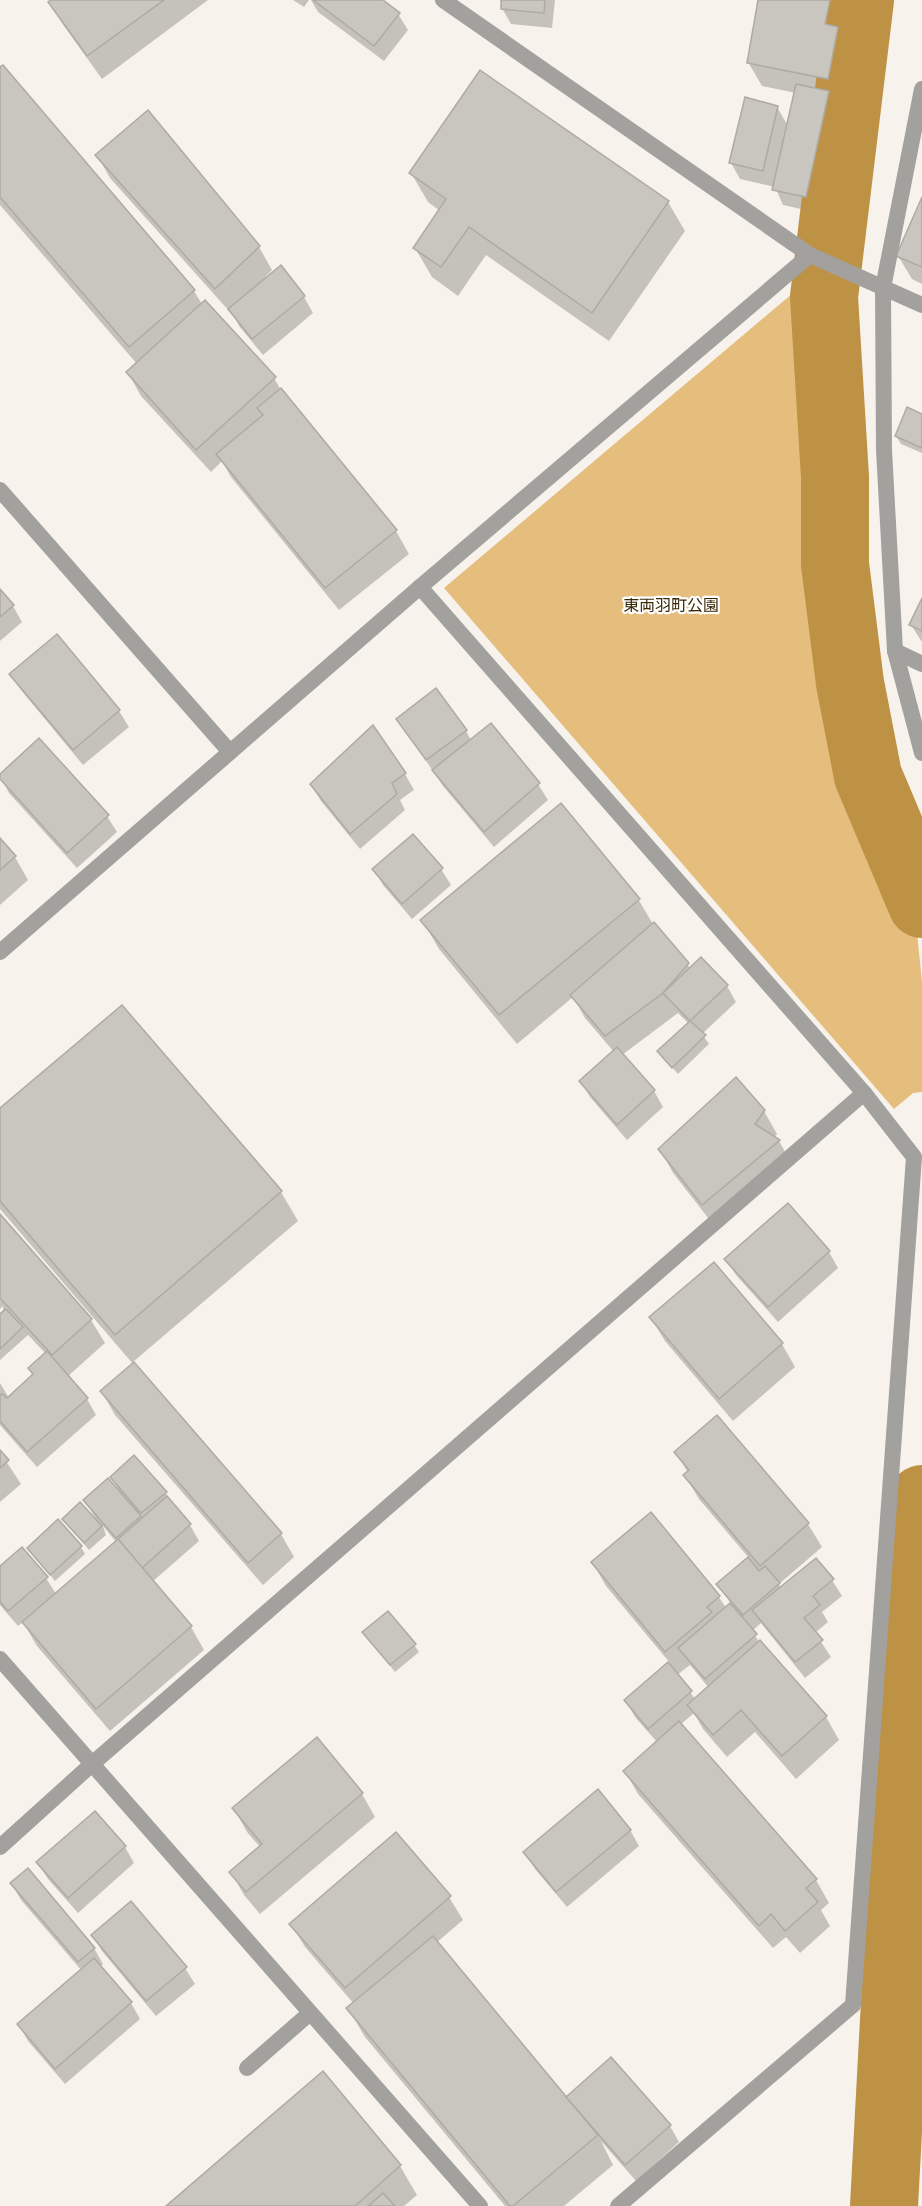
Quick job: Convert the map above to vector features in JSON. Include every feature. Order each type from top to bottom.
[{"type":"street","points":[[443,0],[810,255],[922,305]]},
{"type":"street","points":[[922,89],[883,288],[884,450],[895,651],[922,753]]},
{"type":"street","points":[[0,952],[420,588],[810,255]]},
{"type":"street","points":[[0,490],[230,752]]},
{"type":"street","points":[[420,588],[864,1094],[914,1157],[853,2006],[618,2206]]},
{"type":"street","points":[[895,651],[922,664]]},
{"type":"street","points":[[0,1847],[92,1764],[864,1094]]},
{"type":"street","points":[[0,1659],[480,2206]]},
{"type":"street","points":[[247,2068],[310,2013]]},
{"type":"green space","name":"東両羽町公園","points":[[819,271],[817,296],[827,477],[827,568],[859,776],[914,903],[922,982],[922,1092],[913,1093],[894,1109],[444,588]]},
{"type":"building","points":[[51,0],[164,0],[87,56],[48,2]]},
{"type":"building","points":[[313,0],[383,0],[400,13],[374,46]]},
{"type":"building","points":[[501,0],[545,0],[544,13],[501,9]]},
{"type":"building","points":[[758,0],[830,0],[825,24],[838,27],[828,79],[747,63]]},
{"type":"building","points":[[3,65],[195,290],[129,347],[0,197],[0,67]]},
{"type":"building","points":[[480,70],[669,201],[592,313],[469,227],[441,267],[413,248],[446,199],[409,173]]},
{"type":"building","points":[[796,84],[829,91],[806,197],[772,190]]},
{"type":"building","points":[[745,97],[778,106],[763,171],[729,163]]},
{"type":"building","points":[[148,110],[260,246],[215,289],[95,155]]},
{"type":"building","points":[[922,197],[922,267],[896,256]]},
{"type":"building","points":[[281,265],[305,296],[252,339],[228,309]]},
{"type":"building","points":[[205,300],[276,377],[196,450],[126,372]]},
{"type":"building","points":[[281,388],[397,530],[325,588],[216,454],[263,415],[257,408]]},
{"type":"building","points":[[907,407],[922,414],[922,448],[895,436]]},
{"type":"building","points":[[0,589],[14,605],[0,617]]},
{"type":"building","points":[[922,598],[922,631],[909,625]]},
{"type":"building","points":[[57,634],[120,710],[73,750],[9,674]]},
{"type":"building","points":[[436,688],[467,730],[426,760],[396,719]]},
{"type":"building","points":[[491,723],[540,783],[484,832],[432,770]]},
{"type":"building","points":[[373,725],[406,773],[392,783],[397,794],[350,834],[310,784]]},
{"type":"building","points":[[39,738],[109,815],[67,853],[0,779],[0,774]]},
{"type":"building","points":[[561,803],[640,899],[499,1015],[420,920]]},
{"type":"building","points":[[413,834],[443,868],[402,904],[372,869]]},
{"type":"building","points":[[0,838],[16,856],[0,870]]},
{"type":"building","points":[[654,922],[689,963],[663,993],[605,1036],[570,995]]},
{"type":"building","points":[[701,957],[728,985],[690,1021],[663,993]]},
{"type":"building","points":[[122,1005],[282,1191],[115,1335],[0,1201],[0,1108]]},
{"type":"building","points":[[690,1021],[706,1035],[672,1068],[657,1051]]},
{"type":"building","points":[[617,1047],[655,1090],[617,1125],[579,1081]]},
{"type":"building","points":[[736,1077],[765,1110],[755,1124],[780,1140],[702,1205],[658,1149]]},
{"type":"building","points":[[788,1203],[830,1251],[768,1307],[724,1259]]},
{"type":"building","points":[[0,1214],[92,1319],[52,1355],[0,1298]]},
{"type":"building","points":[[714,1262],[783,1343],[719,1399],[649,1317]]},
{"type":"building","points":[[6,1309],[23,1327],[0,1349],[0,1314]]},
{"type":"building","points":[[47,1351],[88,1398],[27,1452],[0,1421],[0,1395],[7,1398],[33,1374],[28,1368]]},
{"type":"building","points":[[134,1362],[282,1533],[248,1563],[100,1391]]},
{"type":"building","points":[[717,1415],[809,1523],[760,1566],[683,1475],[689,1470],[674,1452]]},
{"type":"building","points":[[0,1450],[9,1460],[0,1468]]},
{"type":"building","points":[[134,1455],[167,1492],[141,1513],[110,1477]]},
{"type":"building","points":[[108,1478],[141,1516],[116,1538],[83,1500]]},
{"type":"building","points":[[167,1496],[191,1524],[142,1568],[118,1539]]},
{"type":"building","points":[[80,1502],[102,1526],[84,1543],[62,1519]]},
{"type":"building","points":[[651,1512],[720,1596],[707,1607],[712,1612],[665,1652],[591,1562]]},
{"type":"building","points":[[58,1519],[82,1546],[50,1575],[27,1548]]},
{"type":"building","points":[[118,1539],[192,1626],[96,1709],[22,1622]]},
{"type":"building","points":[[22,1547],[48,1577],[8,1611],[0,1602],[0,1566]]},
{"type":"building","points":[[748,1557],[759,1571],[765,1566],[780,1583],[743,1615],[716,1584]]},
{"type":"building","points":[[816,1558],[834,1579],[813,1596],[820,1605],[804,1618],[823,1640],[795,1662],[752,1610]]},
{"type":"building","points":[[730,1603],[757,1634],[705,1679],[678,1648]]},
{"type":"building","points":[[388,1611],[416,1644],[390,1665],[362,1632]]},
{"type":"building","points":[[760,1640],[827,1716],[782,1756],[741,1710],[713,1735],[687,1705]]},
{"type":"building","points":[[668,1662],[692,1691],[648,1729],[624,1700]]},
{"type":"building","points":[[679,1721],[817,1879],[806,1888],[818,1902],[785,1931],[771,1914],[759,1926],[623,1771]]},
{"type":"building","points":[[317,1737],[363,1793],[246,1892],[229,1872],[262,1844],[232,1808]]},
{"type":"building","points":[[598,1789],[631,1830],[556,1892],[523,1852]]},
{"type":"building","points":[[95,1811],[126,1846],[68,1898],[36,1862]]},
{"type":"building","points":[[396,1832],[451,1896],[345,1988],[289,1924]]},
{"type":"building","points":[[28,1868],[95,1948],[78,1962],[10,1883]]},
{"type":"building","points":[[131,1901],[187,1967],[146,2001],[91,1935]]},
{"type":"building","points":[[433,1936],[598,2135],[513,2206],[510,2206],[346,2008]]},
{"type":"building","points":[[94,1958],[132,2002],[55,2069],[17,2024]]},
{"type":"building","points":[[611,2057],[671,2125],[625,2165],[566,2097]]},
{"type":"building","points":[[323,2071],[401,2165],[355,2206],[166,2206]]},
{"type":"building","points":[[383,2193],[395,2206],[368,2206]]},
{"type":"waterway","points":[[860,0],[824,297],[835,477],[835,564],[850,683],[868,776],[922,904]]},
{"type":"waterway","points":[[884,2206],[922,1499]]}]
